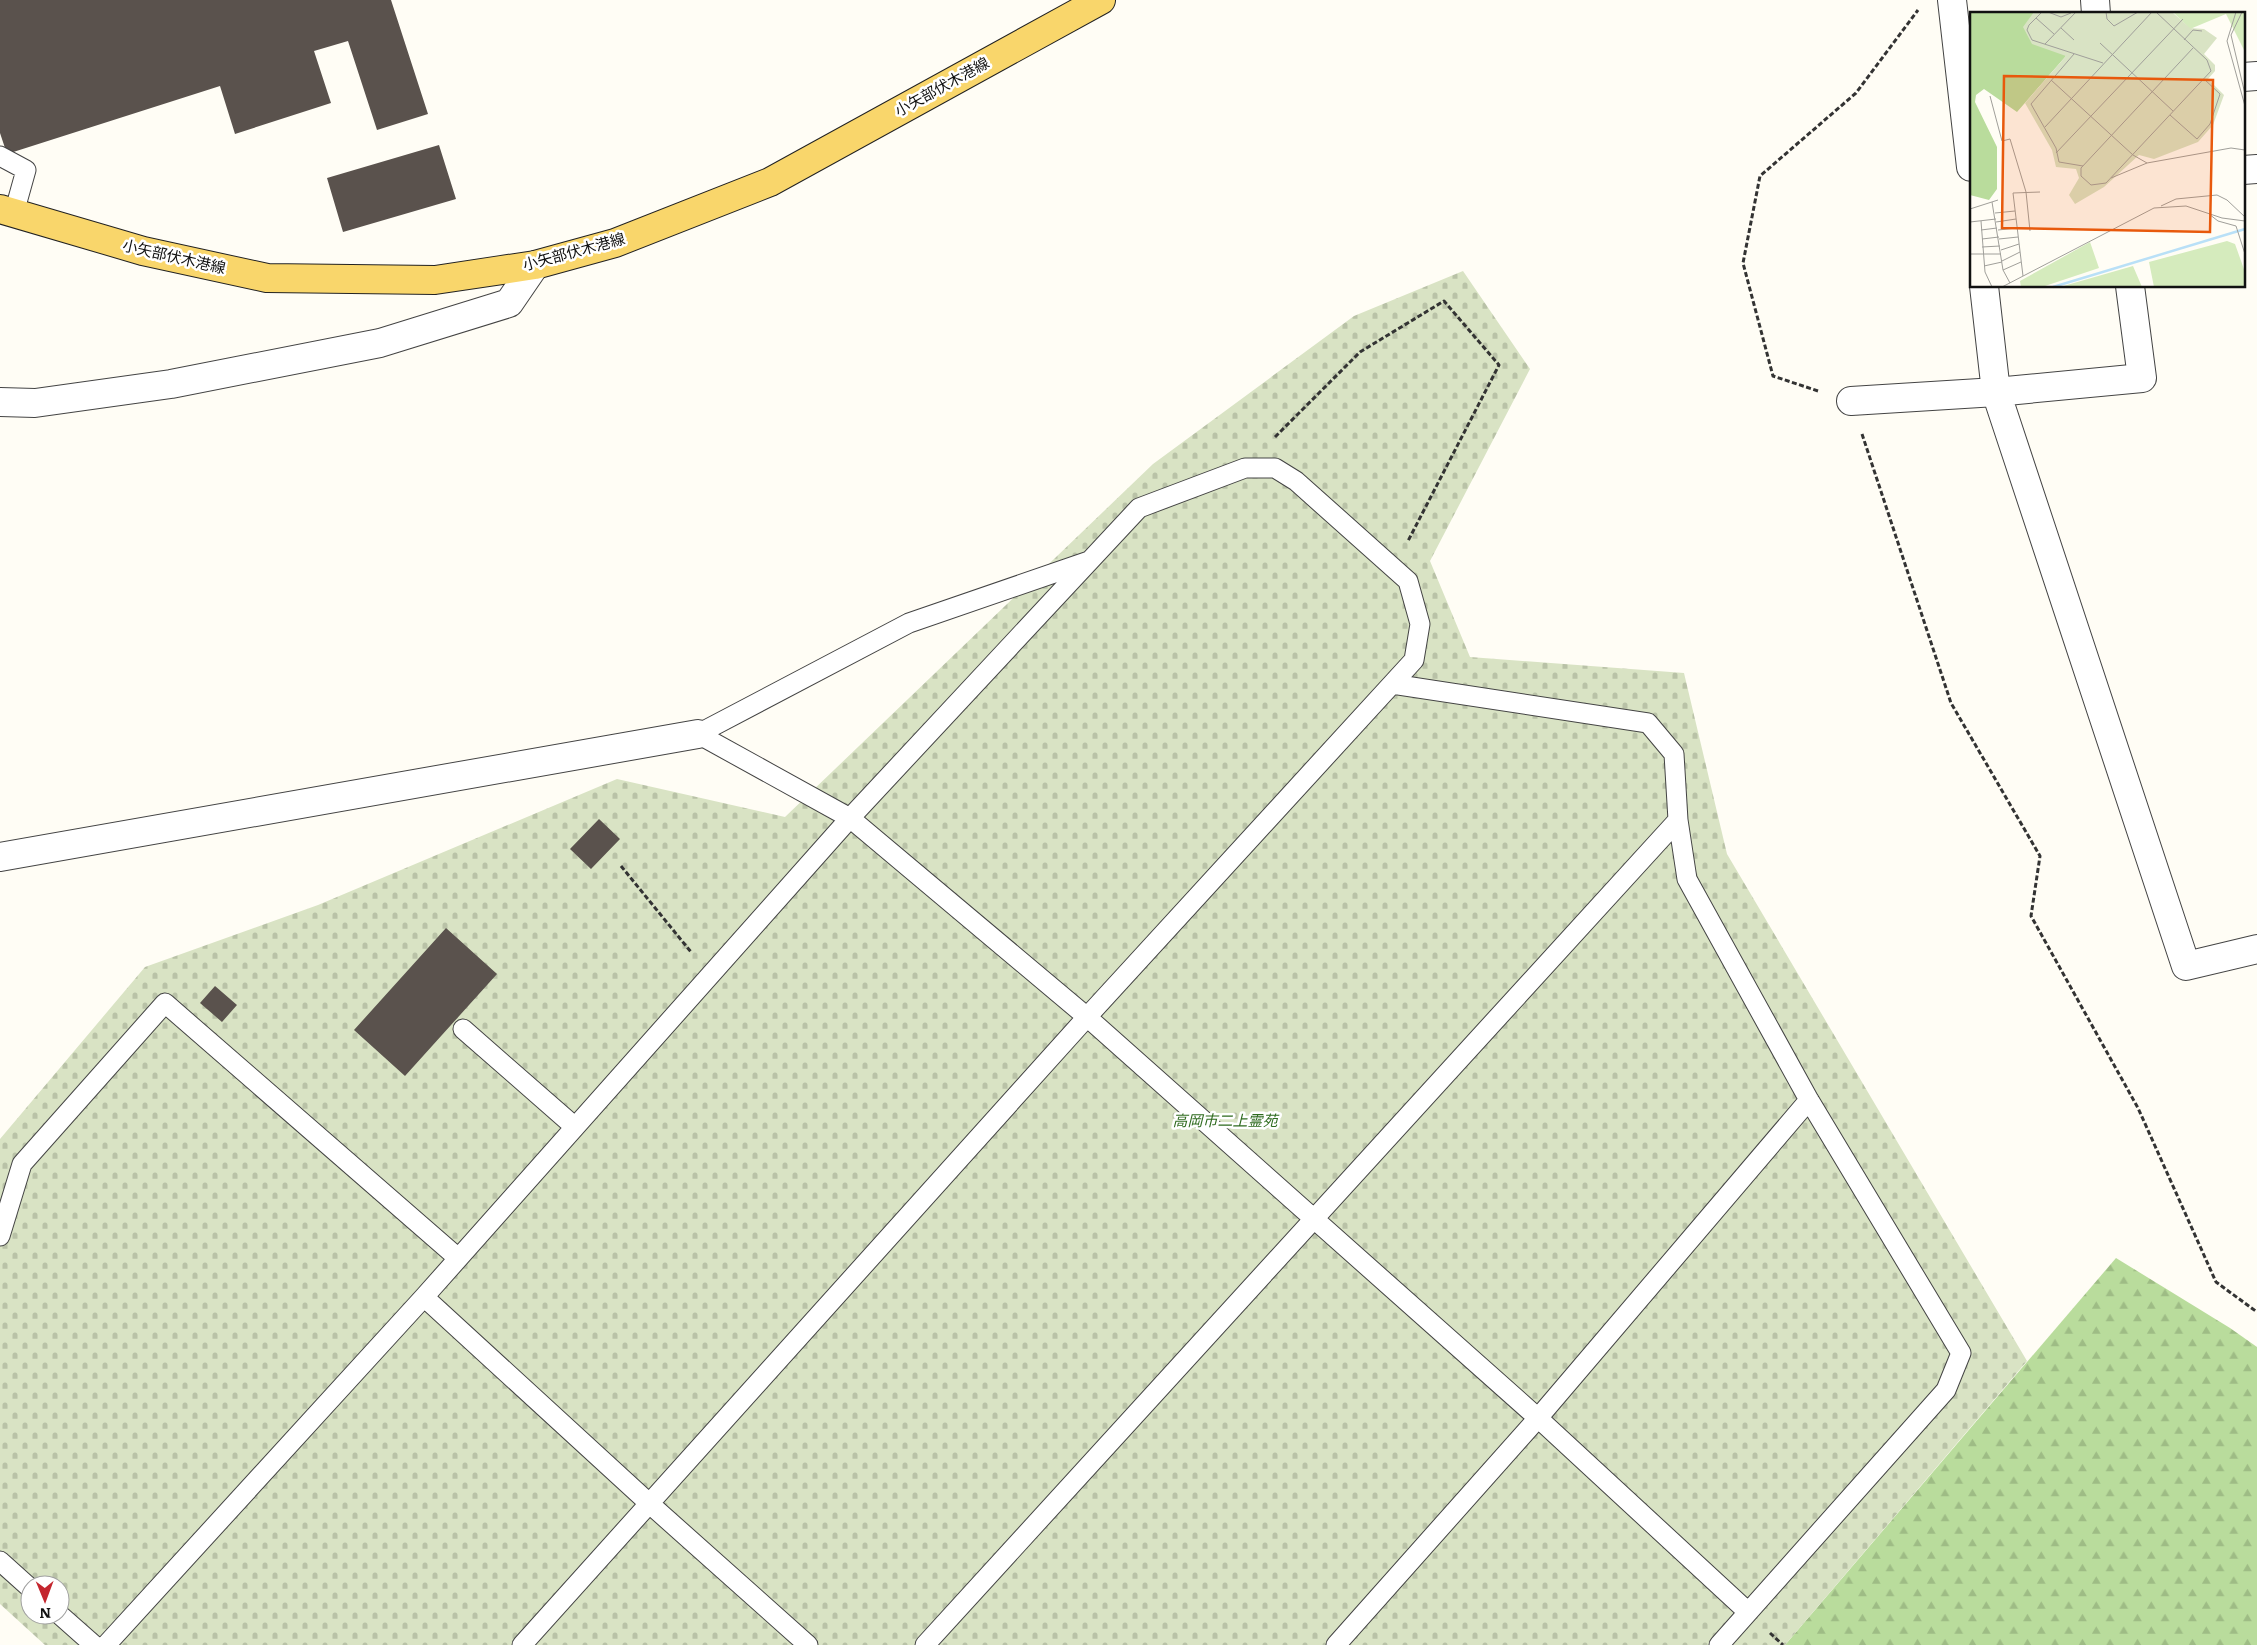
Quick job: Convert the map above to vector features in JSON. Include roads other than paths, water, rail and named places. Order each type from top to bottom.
[{"type":"main road","name":"小矢部伏木港線","points":[[7,211],[143,252],[267,278],[435,280],[535,265],[615,243],[770,182],[1100,0]]},
{"type":"street","points":[[1952,0],[1970,158]]},
{"type":"street","points":[[2244,77],[2257,76]]},
{"type":"street","points":[[2244,170],[2257,169]]},
{"type":"street","points":[[0,402],[35,403],[171,384],[380,342],[510,303],[535,265]]},
{"type":"street","points":[[1984,288],[1996,392],[2186,966],[2257,949]]},
{"type":"street","points":[[1851,401],[1996,392],[2142,378],[2130,288]]},
{"type":"street","points":[[0,857],[698,734]]},
{"type":"lane","points":[[0,156],[26,170],[7,211]]},
{"type":"lane","points":[[106,1645],[424,1297],[850,818],[1140,508],[1244,468],[1275,468],[1296,481],[1408,581],[1420,624],[1414,660],[1087,1017],[651,1504],[522,1645]]},
{"type":"lane","points":[[698,734],[908,623],[1090,561]]},
{"type":"lane","points":[[1392,684],[1648,723],[1674,754],[1678,820],[1687,879],[1809,1100],[1961,1353],[1946,1390],[1719,1645]]},
{"type":"lane","points":[[698,734],[850,818],[1087,1017],[1314,1221],[1538,1418],[1748,1612]]},
{"type":"lane","points":[[925,1645],[1678,820]]},
{"type":"lane","points":[[0,1236],[22,1164],[165,1003],[458,1258]]},
{"type":"lane","points":[[463,1028],[575,1127]]},
{"type":"lane","points":[[1336,1645],[1538,1418],[1809,1100]]},
{"type":"lane","points":[[424,1297],[808,1645]]},
{"type":"lane","points":[[0,1561],[20,1579]]},
{"type":"lane","points":[[70,1624],[94,1645]]},
{"type":"park label","name":"高岡市二上霊苑","points":[[1225,1121]]}]
